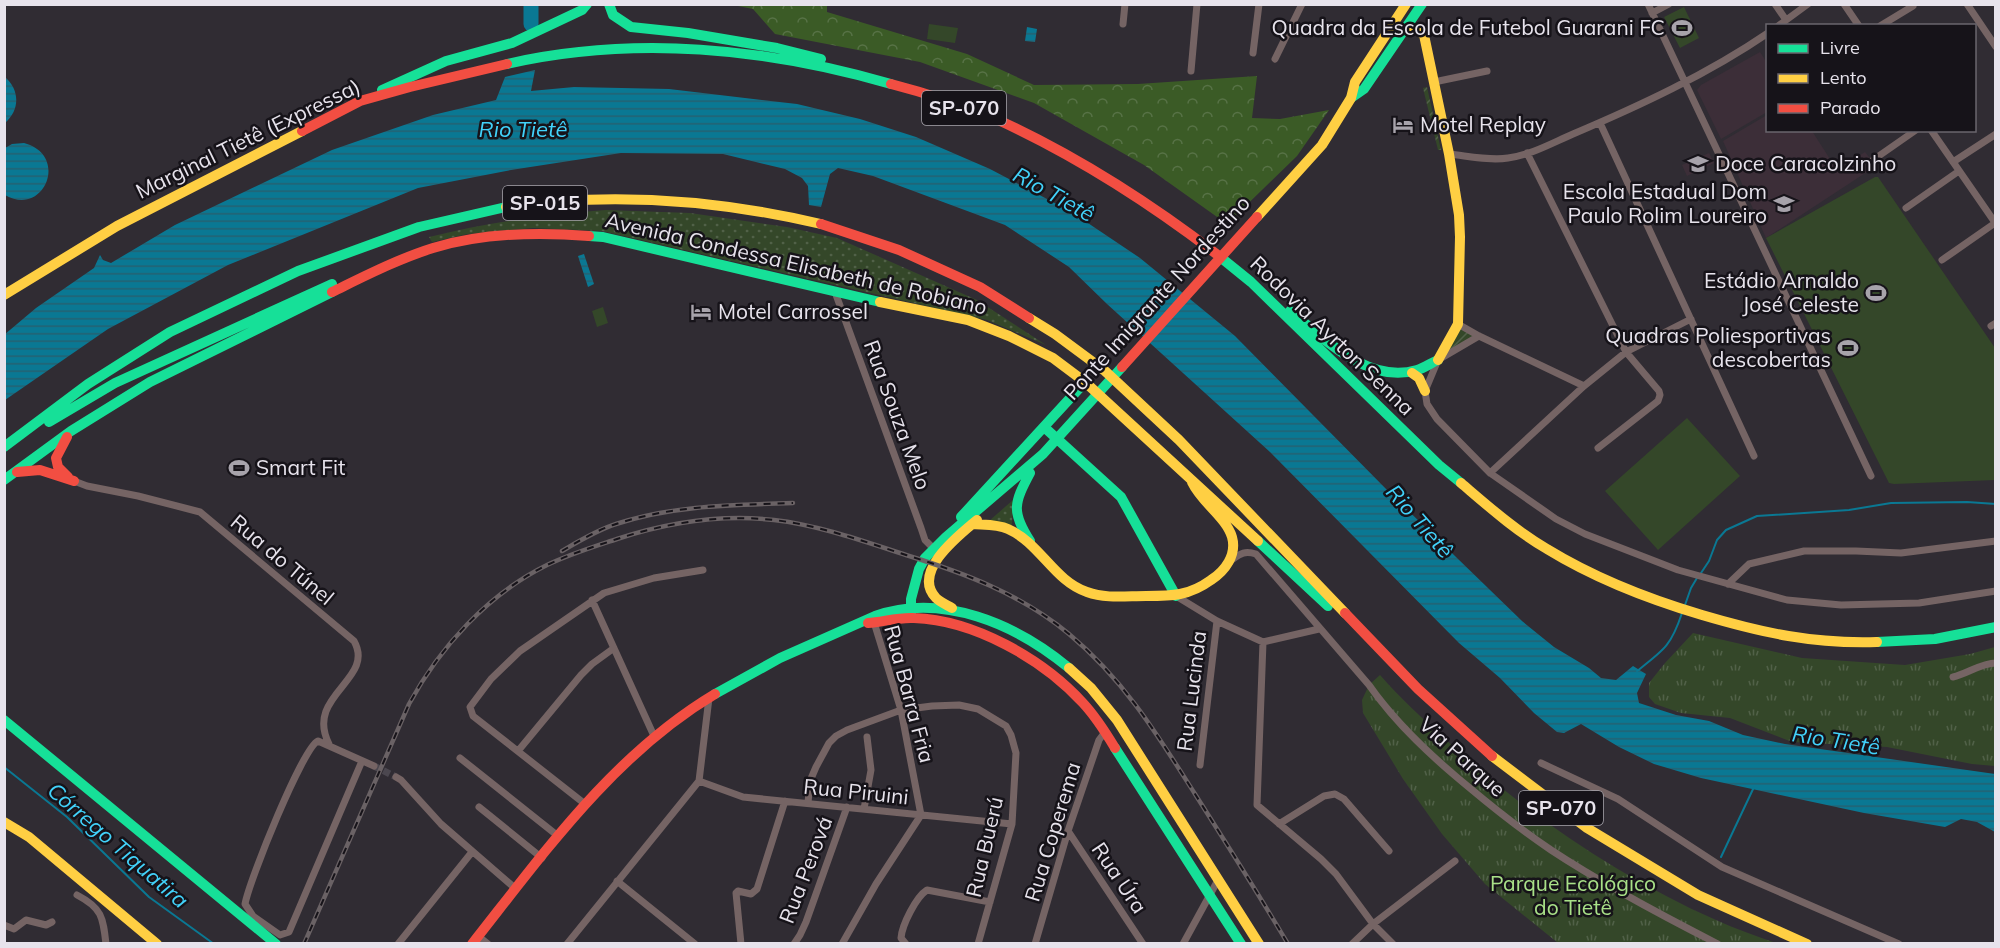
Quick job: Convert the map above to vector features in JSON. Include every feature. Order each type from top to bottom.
[{"type":"main road","points":[[360,101],[446,61],[512,43],[566,19],[582,10],[587,4]]},
{"type":"main road","points":[[609,4],[613,15],[631,27],[688,33],[777,48],[848,66],[861,75]]},
{"type":"main road","points":[[1351,98],[1355,82],[1406,4]]},
{"type":"main road","points":[[1351,98],[1364,88],[1422,4]]},
{"type":"main road","points":[[1405,29],[1412,28],[1424,35],[1449,154],[1459,215],[1458,324],[1438,360],[1412,373]]},
{"type":"main road","name":"Marginal Tietê (Expressa)","points":[[4,295],[117,226],[360,101],[543,56],[634,47]]},
{"type":"main road","name":"Rodovia Ayrton Senna","points":[[634,47],[698,49],[780,58],[861,75],[921,92],[995,119],[1070,157],[1138,198],[1251,282],[1439,465],[1498,514],[1545,548],[1617,586],[1751,630],[1798,639],[1844,643],[1935,639],[1995,627]]},
{"type":"main road","name":"Ponte Imigrante Nordestino","points":[[1043,454],[1322,145],[1351,98]]},
{"type":"main road","name":"SP-015","points":[[4,448],[88,384],[170,332],[298,271],[419,227],[513,205],[608,198],[702,204],[787,216],[825,225],[889,247],[980,287],[1056,334],[1105,371]]},
{"type":"main road","name":"Avenida Condessa Elisabeth de Robiano","points":[[9,476],[71,431],[159,377],[375,271],[434,248],[479,239],[564,234],[603,237],[968,320],[1010,336],[1053,358],[1085,382],[1191,482]]},
{"type":"main road","points":[[4,448],[115,383],[163,360],[379,263],[414,251],[434,248]]},
{"type":"main road","points":[[1251,282],[1350,359],[1365,367],[1417,375],[1425,391]]},
{"type":"main road","name":"SP-070","points":[[1105,371],[1179,440],[1418,689],[1494,758],[1587,828],[1698,895],[1807,944]]},
{"type":"main road","points":[[946,537],[964,512],[1085,382]]},
{"type":"main road","points":[[1044,427],[1110,484],[1121,497],[1176,596]]},
{"type":"main road","points":[[71,431],[57,452],[55,462],[60,470],[74,481]]},
{"type":"main road","points":[[1037,551],[1018,523],[1015,513],[1016,504],[1030,473],[1043,454]]},
{"type":"main road","points":[[911,612],[911,599],[925,558],[946,537],[1043,454]]},
{"type":"main road","points":[[9,476],[33,468],[74,481]]},
{"type":"main road","points":[[957,611],[936,598],[932,592],[930,576],[938,555],[1030,473]]},
{"type":"main road","points":[[1191,482],[1333,611],[1352,620]]},
{"type":"main road","points":[[972,524],[1007,529],[1037,551],[1076,588],[1090,594],[1176,596],[1208,584],[1230,561],[1233,540],[1230,531],[1198,495],[1191,482]]},
{"type":"main road","points":[[873,620],[888,611],[916,581]]},
{"type":"main road","points":[[888,611],[903,607],[911,612],[982,633],[1000,641],[1041,668],[1079,699],[1105,732],[1241,944]]},
{"type":"main road","points":[[475,940],[585,804],[654,736],[708,698],[778,658],[861,623],[930,607],[957,611],[1002,626],[1031,641],[1060,661],[1091,689],[1120,724],[1259,944]]},
{"type":"main road","points":[[1079,699],[1086,696],[1091,689]]},
{"type":"main road","points":[[4,720],[277,944]]},
{"type":"main road","points":[[1105,732],[1110,727],[1120,724]]},
{"type":"main road","points":[[4,822],[29,837],[157,944]]},
{"type":"street","points":[[1123,24],[1125,4]]},
{"type":"street","points":[[1191,71],[1197,4]]},
{"type":"street","points":[[1253,53],[1259,4]]},
{"type":"street","points":[[1275,59],[1302,4]]},
{"type":"street","points":[[1648,4],[1871,476]]},
{"type":"street","points":[[1652,13],[1669,4]]},
{"type":"street","points":[[1775,4],[1786,20]]},
{"type":"street","points":[[1781,24],[1808,4]]},
{"type":"street","points":[[1844,4],[1858,24]]},
{"type":"street","points":[[1967,4],[1995,47]]},
{"type":"street","points":[[1883,24],[1913,6]]},
{"type":"street","points":[[1449,154],[1500,159],[1527,153],[1600,123],[1684,82],[1766,34]]},
{"type":"street","points":[[1434,82],[1487,71]]},
{"type":"street","points":[[1600,123],[1754,456]]},
{"type":"street","points":[[1874,160],[1913,132]]},
{"type":"street","points":[[1932,132],[1995,224],[1942,260]]},
{"type":"street","points":[[1953,162],[1995,134]]},
{"type":"street","points":[[1527,153],[1626,352],[1660,395],[1658,401],[1598,448]]},
{"type":"street","points":[[1906,208],[1959,171]]},
{"type":"street","name":"Rua Souza Melo","points":[[834,291],[925,540],[933,549]]},
{"type":"street","points":[[1490,473],[1584,386],[1626,352],[1691,319]]},
{"type":"street","points":[[1458,324],[1584,386]]},
{"type":"street","points":[[1479,336],[1438,360],[1425,391],[1427,404],[1437,419],[1490,473],[1556,519],[1585,534],[1678,570],[1787,600],[1841,605],[1919,603],[1995,591]]},
{"type":"street","name":"Rua do Túnel","points":[[74,481],[200,512],[354,641],[359,650],[356,668],[330,702],[322,723],[329,745]]},
{"type":"street","points":[[1728,584],[1749,564],[1804,551],[1901,553],[1995,541]]},
{"type":"street","name":"Via Parque","points":[[1230,561],[1241,552],[1256,554],[1369,685],[1383,706],[1423,747],[1491,805],[1550,849],[1606,885],[1718,944]]},
{"type":"street","points":[[585,804],[473,716],[470,707],[498,670],[520,651],[592,600],[612,590],[654,578],[703,570]]},
{"type":"street","points":[[1176,596],[1218,621],[1263,642],[1319,629]]},
{"type":"street","points":[[592,600],[654,736]]},
{"type":"street","name":"Rua Barra Fria","points":[[873,620],[901,710],[921,815]]},
{"type":"street","name":"Rua Lucinda","points":[[1200,765],[1218,621]]},
{"type":"street","points":[[1263,642],[1257,805],[1336,874],[1373,924],[1393,944]]},
{"type":"street","points":[[518,751],[581,675],[614,648]]},
{"type":"street","points":[[1953,677],[1983,665],[1995,663]]},
{"type":"street","points":[[567,944],[699,781],[708,698]]},
{"type":"street","name":"Rua Buerú","points":[[808,803],[810,781],[829,742],[847,730],[901,710],[959,705],[978,709],[1006,726],[1016,753],[1012,824],[978,944]]},
{"type":"street","name":"Rua Coperema","points":[[1035,944],[1068,831],[1100,740],[1105,732]]},
{"type":"street","points":[[864,809],[872,770],[867,736]]},
{"type":"street","points":[[287,933],[280,935],[253,916],[245,903],[260,858],[302,763],[315,742],[321,742],[374,766]]},
{"type":"street","points":[[460,758],[558,836]]},
{"type":"street","points":[[277,944],[287,933],[362,760]]},
{"type":"street","points":[[1541,763],[1617,799],[1722,867],[1899,944]]},
{"type":"street","points":[[396,777],[441,824],[516,889]]},
{"type":"street","name":"Rua Piruini","points":[[699,781],[743,797],[1012,824]]},
{"type":"street","points":[[1278,824],[1324,796],[1335,794],[1344,799],[1389,851]]},
{"type":"street","points":[[741,944],[736,893],[738,891],[751,894],[757,889],[785,801]]},
{"type":"street","points":[[479,807],[542,858]]},
{"type":"street","name":"Rua Perová","points":[[794,944],[806,922],[847,807]]},
{"type":"street","points":[[842,944],[876,884],[921,815]]},
{"type":"street","name":"Rua Úra","points":[[1068,831],[1143,944]]},
{"type":"street","points":[[398,944],[472,852]]},
{"type":"street","points":[[1352,944],[1373,924],[1455,861]]},
{"type":"street","points":[[1183,944],[1218,880]]},
{"type":"street","points":[[617,881],[694,944]]},
{"type":"street","points":[[906,944],[901,938],[901,932],[915,903],[927,890],[990,902]]},
{"type":"street","points":[[77,895],[92,903],[102,915],[106,944]]},
{"type":"street","points":[[4,925],[14,929],[26,920],[46,925],[52,922]]},
{"type":"street","points":[[475,940],[488,944]]},
{"type":"shaded area","points":[[1760,52],[1766,61],[1766,113],[1721,139],[1697,90],[1701,85]]},
{"type":"shaded area","name":"Escola Estadual Dom Paulo Rolim Loureiro","points":[[1766,116],[1766,132],[1813,132],[1837,170],[1865,152],[1876,166],[1766,238],[1723,141]]},
{"type":"shaded area","name":"Doce Caracolzinho","points":[[1709,153],[1714,163],[1687,176],[1682,165]]},
{"type":"green space","points":[[733,5],[827,5],[827,12],[967,54],[1034,85],[1138,84],[1257,76],[1252,118],[1280,119],[1329,110],[1297,156],[1227,224],[1144,165],[1034,103],[920,62],[775,34],[753,9]]},
{"type":"green space","name":"Quadra da Escola de Futebol Guarani FC","points":[[1684,7],[1699,38],[1680,48],[1664,17]]},
{"type":"green space","points":[[929,24],[958,28],[955,43],[927,39]]},
{"type":"green space","points":[[1427,87],[1441,150],[1438,150],[1423,88]]},
{"type":"green space","name":"Estádio Arnaldo José Celeste","points":[[1878,177],[1995,348],[1995,480],[1889,483],[1766,238]]},
{"type":"green space","points":[[606,210],[690,213],[787,227],[837,238],[977,300],[1046,345],[987,320],[602,231],[533,228],[468,234],[432,242],[429,237],[516,220]]},
{"type":"green space","points":[[603,307],[608,323],[597,327],[592,311]]},
{"type":"green space","points":[[1458,324],[1479,336],[1438,360]]},
{"type":"green space","points":[[1687,418],[1740,476],[1658,550],[1605,491]]},
{"type":"green space","points":[[1013,500],[1012,525],[989,521]]},
{"type":"green space","points":[[1693,633],[1802,658],[1905,665],[1970,654],[1995,647],[1995,766],[1972,764],[1887,747],[1792,742],[1730,718],[1681,713],[1655,704],[1649,697],[1649,683]]},
{"type":"green space","name":"Parque Ecológico do Tietê","points":[[1380,675],[1411,708],[1476,766],[1573,841],[1679,903],[1776,943],[1558,943],[1485,884],[1442,834],[1403,779],[1363,713],[1362,700],[1369,685]]},
{"type":"water","points":[[1027,27],[1037,29],[1035,42],[1025,41]]},
{"type":"water","name":"Rio Tietê","points":[[535,70],[531,91],[574,87],[669,89],[797,104],[860,119],[916,137],[990,169],[1070,211],[1140,258],[1235,336],[1390,493],[1522,621],[1554,647],[1601,678],[1616,680],[1633,666],[1646,674],[1637,693],[1639,703],[1676,715],[1709,721],[1743,735],[1785,744],[1995,774],[1995,832],[1977,822],[1961,819],[1945,827],[1864,813],[1701,778],[1654,764],[1619,747],[1581,724],[1564,733],[1557,732],[1459,643],[1270,452],[1069,267],[1005,225],[873,176],[838,168],[830,174],[821,207],[809,205],[808,186],[802,178],[785,169],[723,154],[621,153],[511,170],[418,188],[228,265],[108,329],[5,400],[4,335],[36,308],[94,268],[100,255],[103,260],[111,263],[175,225],[332,150],[433,115],[496,100],[505,77]]},
{"type":"water","points":[[5,77],[16,94],[16,106],[5,123]]},
{"type":"water","points":[[24,143],[38,150],[46,159],[48,171],[46,182],[40,192],[31,198],[19,200],[5,195],[5,148],[12,144]]},
{"type":"water","points":[[584,254],[594,284],[588,287],[578,256]]},
{"type":"waterway","points":[[531,4],[531,24]]},
{"type":"waterway","points":[[1701,573],[1709,561],[1717,540],[1726,530],[1757,516],[1849,510],[1891,503],[1996,504]]},
{"type":"waterway","points":[[1685,605],[1697,578]]},
{"type":"waterway","points":[[1637,671],[1666,646],[1682,613]]},
{"type":"waterway","name":"Córrego Tiquatira","points":[[4,767],[67,817],[149,897],[214,944]]},
{"type":"waterway","points":[[1721,857],[1754,787]]},
{"type":"tunnel","points":[[374,766],[396,777]]},
{"type":"railway","points":[[562,551],[609,526],[660,513],[704,507],[793,503]]},
{"type":"railway","points":[[304,944],[409,704],[435,662],[468,624],[505,591],[525,577],[564,557],[655,528],[694,521],[734,518],[774,520],[857,539],[970,577],[1012,596],[1051,620],[1107,670],[1153,729],[1288,944]]},
{"type":"traffic: fast","points":[[382,90],[446,61],[512,43],[582,10],[587,4]]},
{"type":"traffic: fast","points":[[609,4],[613,15],[631,27],[688,33],[777,48],[821,59]]},
{"type":"traffic: fast","points":[[1351,98],[1364,89],[1422,4]]},
{"type":"traffic: fast","points":[[507,64],[555,55],[603,50],[652,48],[700,50],[748,54],[797,62],[891,84]]},
{"type":"traffic: fast","points":[[4,447],[88,384],[170,332],[298,271],[419,227],[506,207]]},
{"type":"traffic: fast","points":[[589,236],[603,237],[880,302]]},
{"type":"traffic: fast","points":[[1219,256],[1251,282],[1439,465],[1461,483]]},
{"type":"traffic: fast","points":[[49,422],[115,383],[332,284]]},
{"type":"traffic: fast","points":[[4,480],[71,431],[150,382],[332,292]]},
{"type":"traffic: fast","points":[[1290,311],[1348,356],[1381,371],[1399,373],[1417,370],[1438,360]]},
{"type":"traffic: fast","points":[[911,618],[911,599],[919,569],[925,558],[946,537],[1043,454],[1122,367]]},
{"type":"traffic: fast","points":[[961,517],[1085,382]]},
{"type":"traffic: fast","points":[[1044,427],[1121,497],[1176,596]]},
{"type":"traffic: fast","points":[[1030,473],[1017,507],[1017,515],[1030,541]]},
{"type":"traffic: fast","points":[[1258,541],[1328,606]]},
{"type":"traffic: fast","points":[[715,694],[780,658],[875,616],[900,610],[926,608],[952,610],[1002,626],[1026,638],[1069,668]]},
{"type":"traffic: fast","points":[[1877,642],[1935,639],[1996,627]]},
{"type":"traffic: fast","points":[[4,720],[276,944]]},
{"type":"traffic: fast","points":[[1115,748],[1241,944]]},
{"type":"traffic: slow","points":[[1257,217],[1322,145],[1351,98],[1355,82],[1406,4]]},
{"type":"traffic: slow","points":[[1405,29],[1416,29],[1424,35],[1449,154],[1459,215],[1458,324],[1438,360]]},
{"type":"traffic: slow","points":[[4,295],[117,226],[302,131]]},
{"type":"traffic: slow","points":[[506,207],[594,199],[659,200],[724,206],[821,224]]},
{"type":"traffic: slow","points":[[880,302],[968,320],[1009,336],[1053,358],[1085,382],[1258,541]]},
{"type":"traffic: slow","points":[[1029,318],[1105,371],[1179,440],[1345,613]]},
{"type":"traffic: slow","points":[[1412,373],[1419,378],[1425,391]]},
{"type":"traffic: slow","points":[[972,524],[999,526],[1019,535],[1065,579],[1075,587],[1087,592],[1116,597],[1180,594],[1195,589],[1216,576],[1229,562],[1233,550],[1232,537],[1225,523],[1196,490],[1192,482]]},
{"type":"traffic: slow","points":[[1461,483],[1502,518],[1536,542],[1584,570],[1642,595],[1702,615],[1767,632],[1831,641],[1877,642]]},
{"type":"traffic: slow","points":[[952,608],[936,598],[930,588],[929,577],[940,555],[977,520]]},
{"type":"traffic: slow","points":[[1069,668],[1091,688],[1117,720],[1259,944]]},
{"type":"traffic: slow","points":[[1492,756],[1587,828],[1698,895],[1807,944]]},
{"type":"traffic: slow","points":[[4,822],[29,837],[157,944]]},
{"type":"traffic: jam","points":[[302,131],[360,101],[507,64]]},
{"type":"traffic: jam","points":[[891,84],[931,95],[996,119],[1054,148],[1139,199],[1219,256]]},
{"type":"traffic: jam","points":[[1122,367],[1257,217]]},
{"type":"traffic: jam","points":[[821,224],[899,250],[980,287],[1029,318]]},
{"type":"traffic: jam","points":[[332,292],[407,257],[452,243],[511,235],[589,236]]},
{"type":"traffic: jam","points":[[67,437],[56,458],[58,467],[68,477]]},
{"type":"traffic: jam","points":[[17,472],[40,470],[74,481]]},
{"type":"traffic: jam","points":[[1345,613],[1418,689],[1492,756]]},
{"type":"traffic: jam","points":[[868,623],[908,618],[937,620],[983,634],[1006,645],[1028,657],[1067,687],[1092,714],[1115,748]]},
{"type":"traffic: jam","points":[[472,944],[554,841],[612,776],[644,746],[715,694]]},
{"type":"place","name":"Quadra da Escola de Futebol Guarani FC","points":[[1682,28]]},
{"type":"place","name":"Motel Replay","points":[[1403,125]]},
{"type":"place","name":"Doce Caracolzinho","points":[[1698,164]]},
{"type":"place","name":"Escola Estadual Dom Paulo Rolim Loureiro","points":[[1784,204]]},
{"type":"place","name":"Estádio Arnaldo José Celeste","points":[[1876,293]]},
{"type":"place","name":"Motel Carrossel","points":[[701,312]]},
{"type":"place","name":"Quadras Poliesportivas descobertas","points":[[1848,348]]},
{"type":"place","name":"Smart Fit","points":[[239,468]]}]
